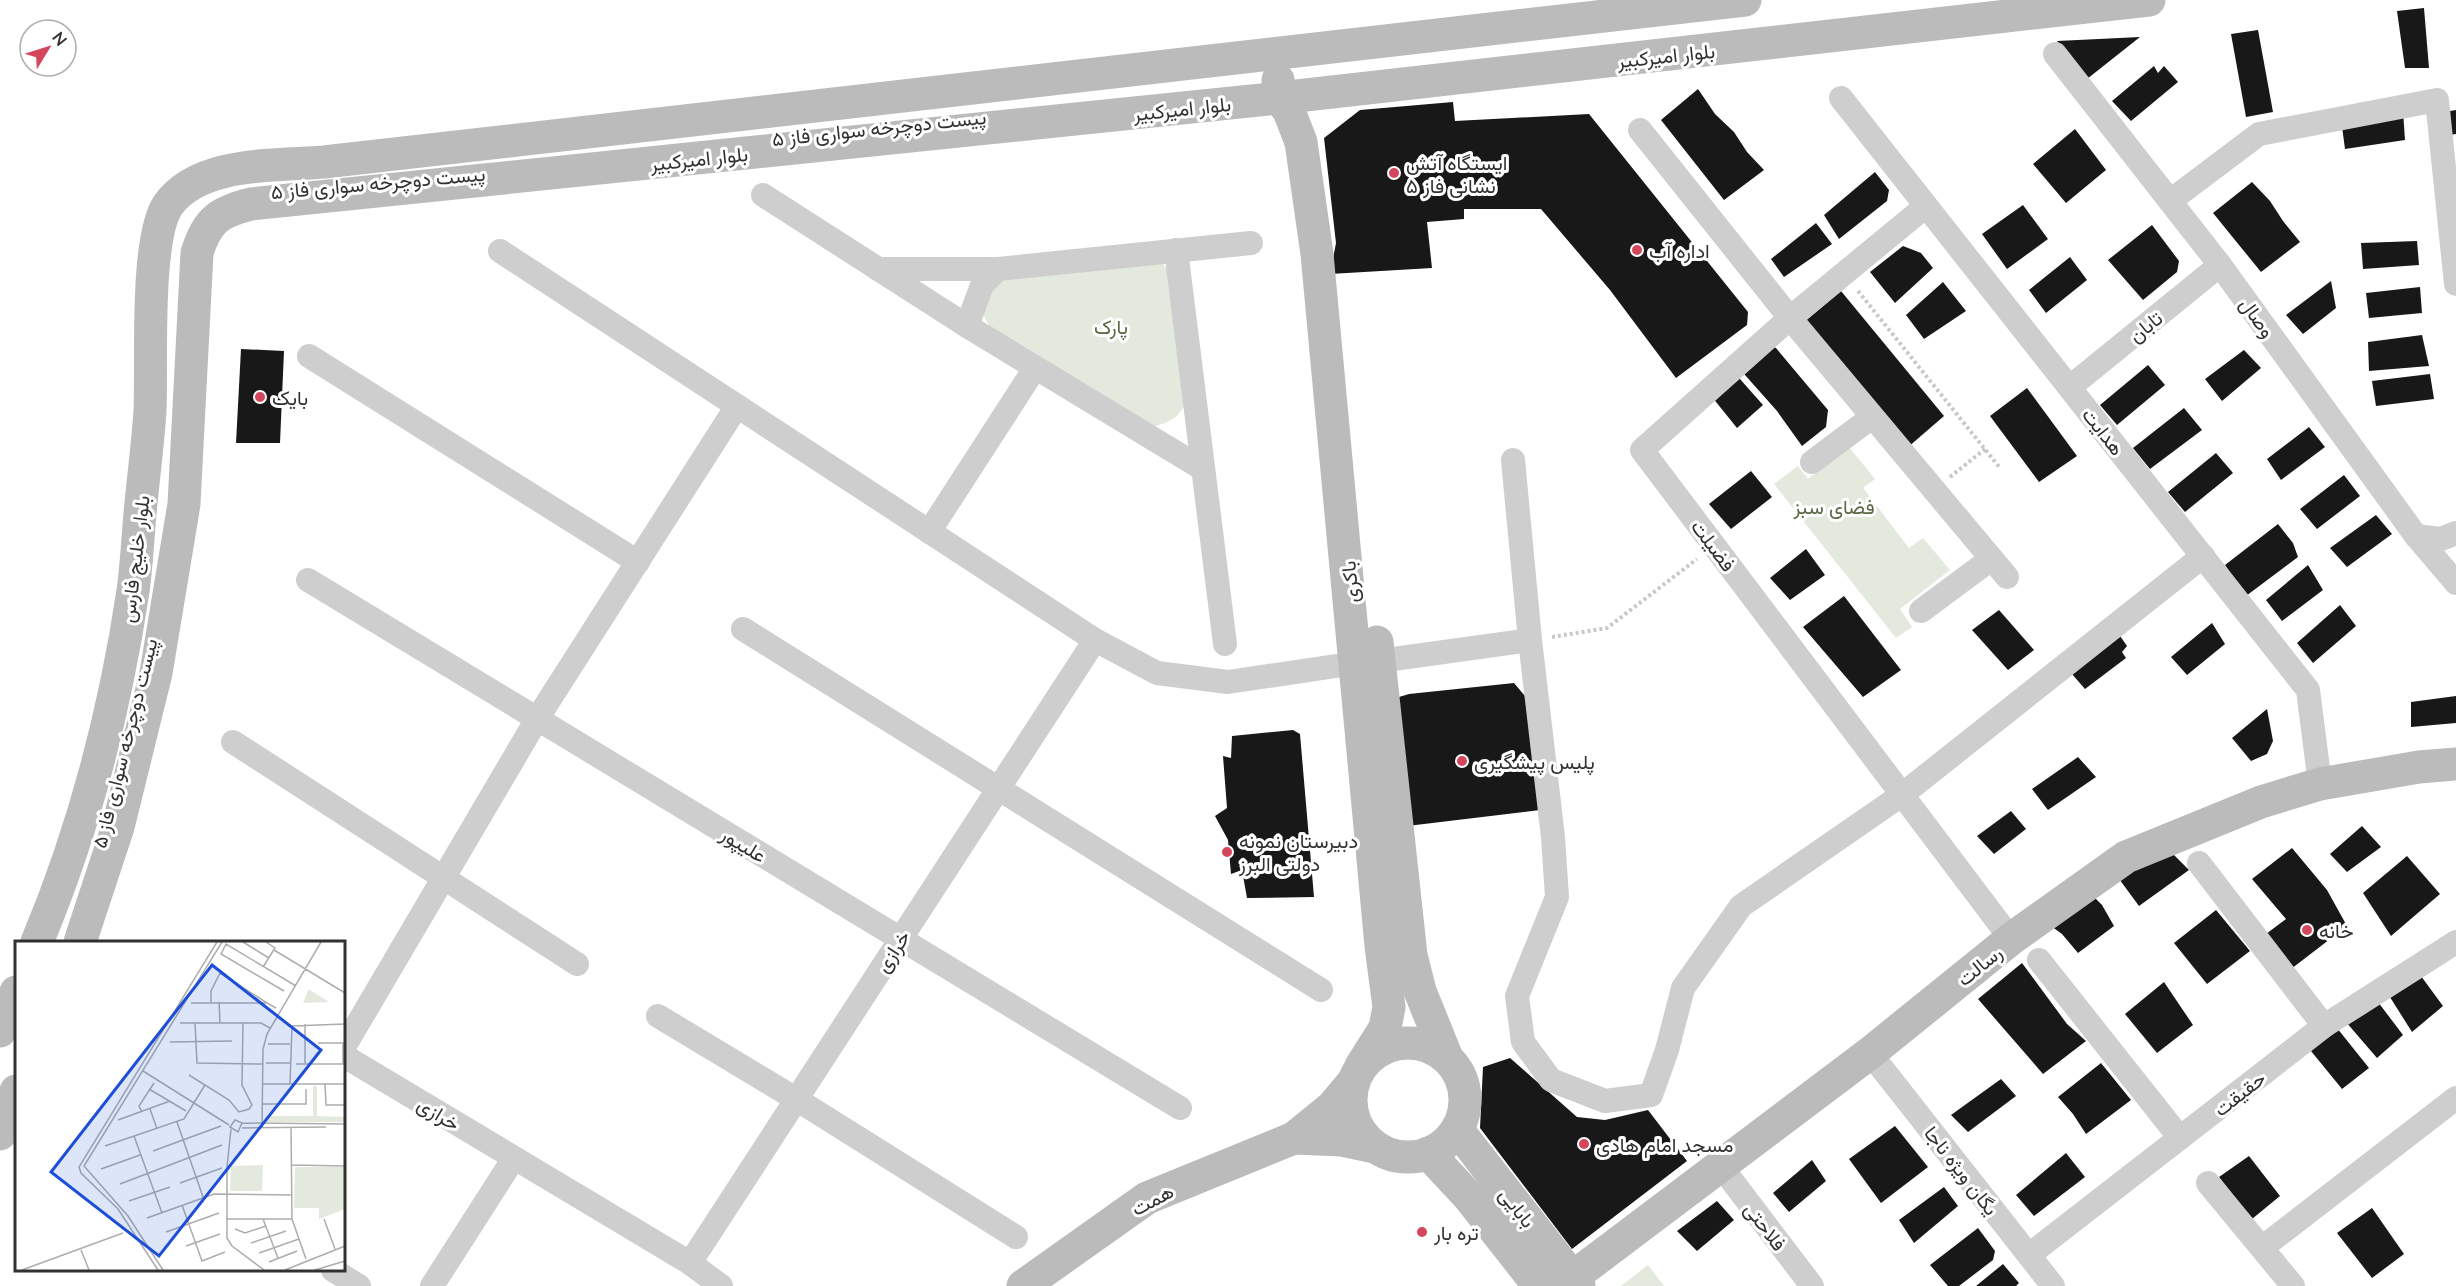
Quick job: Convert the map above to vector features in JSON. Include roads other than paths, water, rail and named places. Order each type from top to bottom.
[{"type":"street","name":"بلوار امیرکبیر","points":[[199,179],[219,171],[489,143],[1744,0]]},
{"type":"street","name":"بلوار امیرکبیر","points":[[218,217],[233,208],[251,204],[1279,98],[2149,0]]},
{"type":"street","points":[[1322,49],[1326,92]]},
{"type":"street","points":[[1275,52],[1279,98]]},
{"type":"street","name":"وصال","points":[[2055,54],[2220,266],[2416,536],[2456,583]]},
{"type":"street","name":"باکری","points":[[1326,92],[1317,116],[1324,179],[1335,243],[1330,274],[1351,385],[1381,946],[1389,1007],[1385,1028],[1357,1074]]},
{"type":"street","name":"باکری","points":[[1279,98],[1289,111],[1301,142],[1367,662],[1411,955],[1420,991],[1447,1058]]},
{"type":"street","name":"هدایت","points":[[1841,98],[2308,690],[2320,784]]},
{"type":"street","points":[[2170,201],[2259,134],[2437,100],[2456,284]]},
{"type":"street","points":[[1640,130],[1790,318],[2007,577]]},
{"type":"street","points":[[242,169],[237,176],[236,184],[244,200],[251,204]]},
{"type":"street","name":"بلوار خلیج فارس","points":[[37,941],[51,909],[88,800],[112,709],[133,589],[150,413],[152,294],[159,227],[168,205],[199,179]]},
{"type":"street","points":[[763,195],[1035,368],[1203,469]]},
{"type":"street","name":"فضیلت","points":[[1926,206],[1790,318],[1642,450],[2011,939]]},
{"type":"street","name":"بلوار خلیج فارس","points":[[80,941],[118,827],[156,673],[184,504],[197,253],[204,233],[218,217]]},
{"type":"street","points":[[158,236],[166,229],[176,227],[186,229],[200,244]]},
{"type":"street","points":[[878,269],[998,269],[1251,243]]},
{"type":"street","points":[[1176,250],[1225,644]]},
{"type":"street","points":[[500,251],[1095,640],[1157,673],[1228,682],[1530,640]]},
{"type":"street","name":"تابان","points":[[2070,387],[2220,266]]},
{"type":"street","points":[[968,326],[982,285],[998,269]]},
{"type":"street","points":[[309,356],[638,562]]},
{"type":"street","points":[[929,532],[1035,368]]},
{"type":"street","points":[[345,1045],[537,719],[737,406]]},
{"type":"street","points":[[1812,462],[1872,417]]},
{"type":"street","points":[[1513,460],[1530,640],[1553,837],[1557,897],[1517,996],[1523,1042],[1551,1080],[1605,1101],[1651,1095],[1667,1050],[1683,988],[1741,906],[1903,794],[2203,556]]},
{"type":"street","points":[[2416,536],[2441,539],[2456,533]]},
{"type":"street","points":[[1921,611],[1991,558]]},
{"type":"street","name":"علیپور","points":[[308,580],[1180,1108]]},
{"type":"street","points":[[743,629],[1321,990]]},
{"type":"street","name":"خرازی","points":[[690,1263],[1095,640]]},
{"type":"street","points":[[233,742],[577,964]]},
{"type":"street","name":"رسالت","points":[[1571,1283],[1720,1165],[1870,1053],[2011,939],[2126,857],[2260,801],[2320,784],[2419,767],[2456,764]]},
{"type":"street","points":[[2199,863],[2324,1026]]},
{"type":"street","name":"حقیقت","points":[[2029,1254],[2324,1026],[2456,942]]},
{"type":"street","points":[[2039,960],[2180,1138]]},
{"type":"street","points":[[0,1031],[15,994]]},
{"type":"street","points":[[658,1017],[796,1099],[1016,1237]]},
{"type":"street","points":[[1412,1043],[1430,1047],[1447,1058],[1458,1074],[1464,1092],[1464,1111],[1457,1129],[1444,1144],[1428,1153],[1410,1157],[1392,1155],[1375,1147],[1342,1140],[1294,1137],[1332,1107],[1375,1053],[1392,1045],[1412,1043]]},
{"type":"street","name":"یگان ویژه ناجا","points":[[1870,1053],[2053,1286]]},
{"type":"street","name":"خرازی","points":[[345,1057],[690,1263],[721,1286]]},
{"type":"street","points":[[1357,1074],[1351,1100],[1354,1118],[1362,1134],[1375,1147]]},
{"type":"street","points":[[0,1134],[15,1094]]},
{"type":"street","points":[[2263,1247],[2456,1098]]},
{"type":"street","name":"بابایی","points":[[1457,1129],[1571,1283]]},
{"type":"street","name":"همت","points":[[1023,1286],[1147,1198],[1294,1137]]},
{"type":"street","name":"بابایی","points":[[1428,1153],[1468,1197],[1539,1286]]},
{"type":"street","points":[[432,1286],[514,1158]]},
{"type":"street","name":"فلاحتی","points":[[1720,1165],[1812,1286]]},
{"type":"street","points":[[2208,1183],[2293,1286]]},
{"type":"street","points":[[336,1271],[359,1286]]},
{"type":"place","name":"ایستگاه آتش نشانی فاز ۵","points":[[1394,173]]},
{"type":"place","name":"اداره آب","points":[[1637,250]]},
{"type":"place","name":"بایک","points":[[260,397]]},
{"type":"place","name":"پلیس پیشگیری","points":[[1462,761]]},
{"type":"place","name":"دبیرستان نمونه دولتی البرز","points":[[1227,852]]},
{"type":"place","name":"خانه","points":[[2307,930]]},
{"type":"place","name":"مسجد امام هادی","points":[[1584,1144]]},
{"type":"place","name":"تره بار","points":[[1422,1232]]},
{"type":"park label","name":"پارک","points":[[1111,326]]},
{"type":"park label","name":"فضای سبز","points":[[1834,506]]}]
